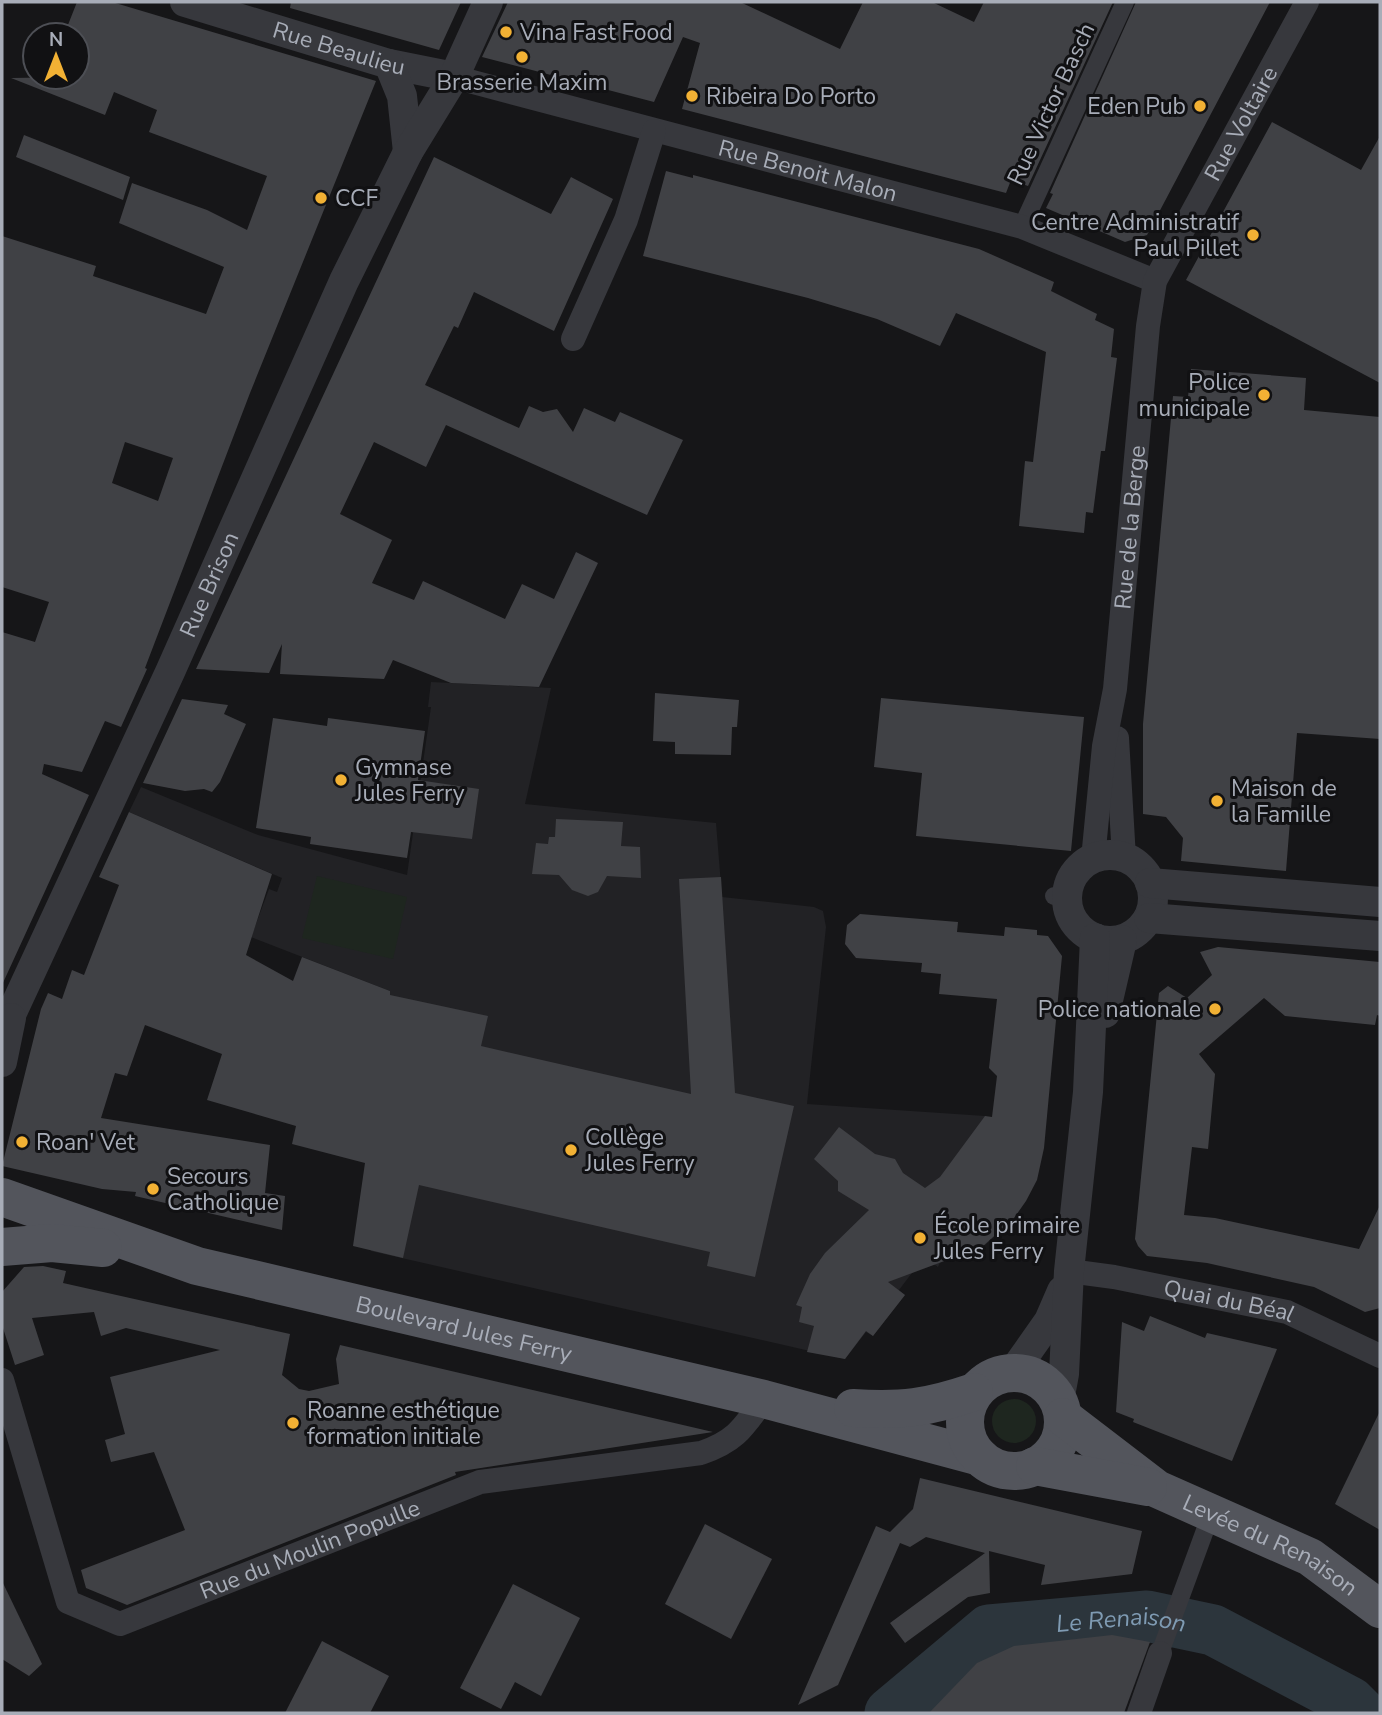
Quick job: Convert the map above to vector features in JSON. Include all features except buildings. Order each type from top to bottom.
[{"type":"main road","name":"Boulevard Jules Ferry","points":[[2,1197],[164,1256]]},
{"type":"main road","points":[[2,1207],[2,1233]]},
{"type":"main road","name":"Boulevard Jules Ferry","points":[[2,1247],[80,1245],[164,1256],[764,1399],[980,1457]]},
{"type":"main road","points":[[1013,1372],[1040,1380],[1061,1409],[1063,1429],[1054,1451],[1035,1466],[1024,1470],[1000,1469],[980,1457],[971,1446],[965,1426],[967,1405],[974,1392],[986,1381],[1013,1372]]},
{"type":"main road","name":"Boulevard Jules Ferry","points":[[764,1399],[904,1410],[931,1406],[974,1392]]},
{"type":"main road","name":"Levée du Renaison","points":[[1061,1409],[1157,1489]]},
{"type":"main road","name":"Levée du Renaison","points":[[1035,1466],[1157,1489],[1310,1557],[1380,1609]]},
{"type":"street","name":"Rue Beaulieu","points":[[185,2],[388,64],[454,77]]},
{"type":"street","name":"Rue Brison","points":[[2,1062],[6,1026],[344,281],[408,152],[454,77],[488,2]]},
{"type":"street","name":"Rue Victor Basch","points":[[1022,227],[1125,2]]},
{"type":"street","name":"Rue Voltaire","points":[[1155,281],[1307,2]]},
{"type":"street","points":[[388,64],[402,96],[408,152]]},
{"type":"street","name":"Rue Benoit Malon","points":[[454,77],[1022,227],[1155,281]]},
{"type":"street","points":[[573,338],[626,219],[654,131]]},
{"type":"street","name":"Rue de la Berge","points":[[1093,859],[1104,746],[1115,689],[1148,326],[1155,281]]},
{"type":"street","name":"Rue de la Berge","points":[[1115,689],[1124,858]]},
{"type":"street","points":[[1113,855],[1124,858],[1144,872],[1150,883],[1153,901],[1149,918],[1142,927],[1109,939],[1076,925],[1061,896],[1072,879],[1093,859],[1113,855]]},
{"type":"street","points":[[1150,883],[1380,902]]},
{"type":"street","points":[[1149,918],[1380,936]]},
{"type":"street","points":[[1061,1409],[1069,1271],[1088,1092],[1109,939]]},
{"type":"street","points":[[1013,1372],[1049,1321],[1069,1271]]},
{"type":"street","name":"Quai du Béal","points":[[1069,1271],[1114,1277],[1287,1312],[1380,1356]]},
{"type":"street","name":"Rue du Moulin Populle","points":[[2,1380],[68,1602],[120,1624],[480,1482],[701,1453],[724,1446],[737,1436],[764,1399]]},
{"type":"street","points":[[1139,1713],[1211,1514]]},
{"type":"shaded area","points":[[431,682],[551,688],[525,804],[716,823],[722,897],[814,907],[823,911],[826,927],[807,1104],[985,1116],[1044,1144],[1037,1178],[1016,1215],[1012,1212],[1007,1218],[1011,1221],[985,1245],[975,1244],[978,1249],[945,1262],[944,1254],[938,1267],[924,1257],[899,1290],[905,1295],[873,1336],[866,1332],[845,1359],[371,1251],[378,1219],[358,1215],[390,991],[251,937],[269,889],[277,892],[282,878],[129,812],[141,787],[258,835],[407,875],[431,707],[428,707]]},
{"type":"shaded area","points":[[317,876],[407,897],[393,959],[302,938]]},
{"type":"shaded area","points":[[1014,1399],[1029,1406],[1036,1421],[1029,1436],[1014,1443],[999,1436],[992,1421],[999,1406]]},
{"type":"waterway","name":"Le Renaison","points":[[890,1713],[989,1630],[1147,1616],[1213,1630],[1350,1702],[1361,1713]]},
{"type":"place","name":"Vina Fast Food","points":[[506,32]]},
{"type":"place","name":"Brasserie Maxim","points":[[522,57]]},
{"type":"place","name":"Ribeira Do Porto","points":[[692,96]]},
{"type":"place","name":"Eden Pub","points":[[1200,106]]},
{"type":"place","name":"CCF","points":[[321,198]]},
{"type":"place","name":"Centre Administratif Paul Pillet","points":[[1253,235]]},
{"type":"place","name":"Police municipale","points":[[1264,395]]},
{"type":"place","name":"Gymnase Jules Ferry","points":[[341,780]]},
{"type":"place","name":"Maison de la Famille","points":[[1217,801]]},
{"type":"place","name":"Police nationale","points":[[1215,1009]]},
{"type":"place","name":"Roan' Vet","points":[[22,1142]]},
{"type":"place","name":"Collège Jules Ferry","points":[[571,1150]]},
{"type":"place","name":"Secours Catholique","points":[[153,1189]]},
{"type":"place","name":"École primaire Jules Ferry","points":[[920,1238]]},
{"type":"place","name":"Roanne esthétique formation initiale","points":[[293,1423]]}]
